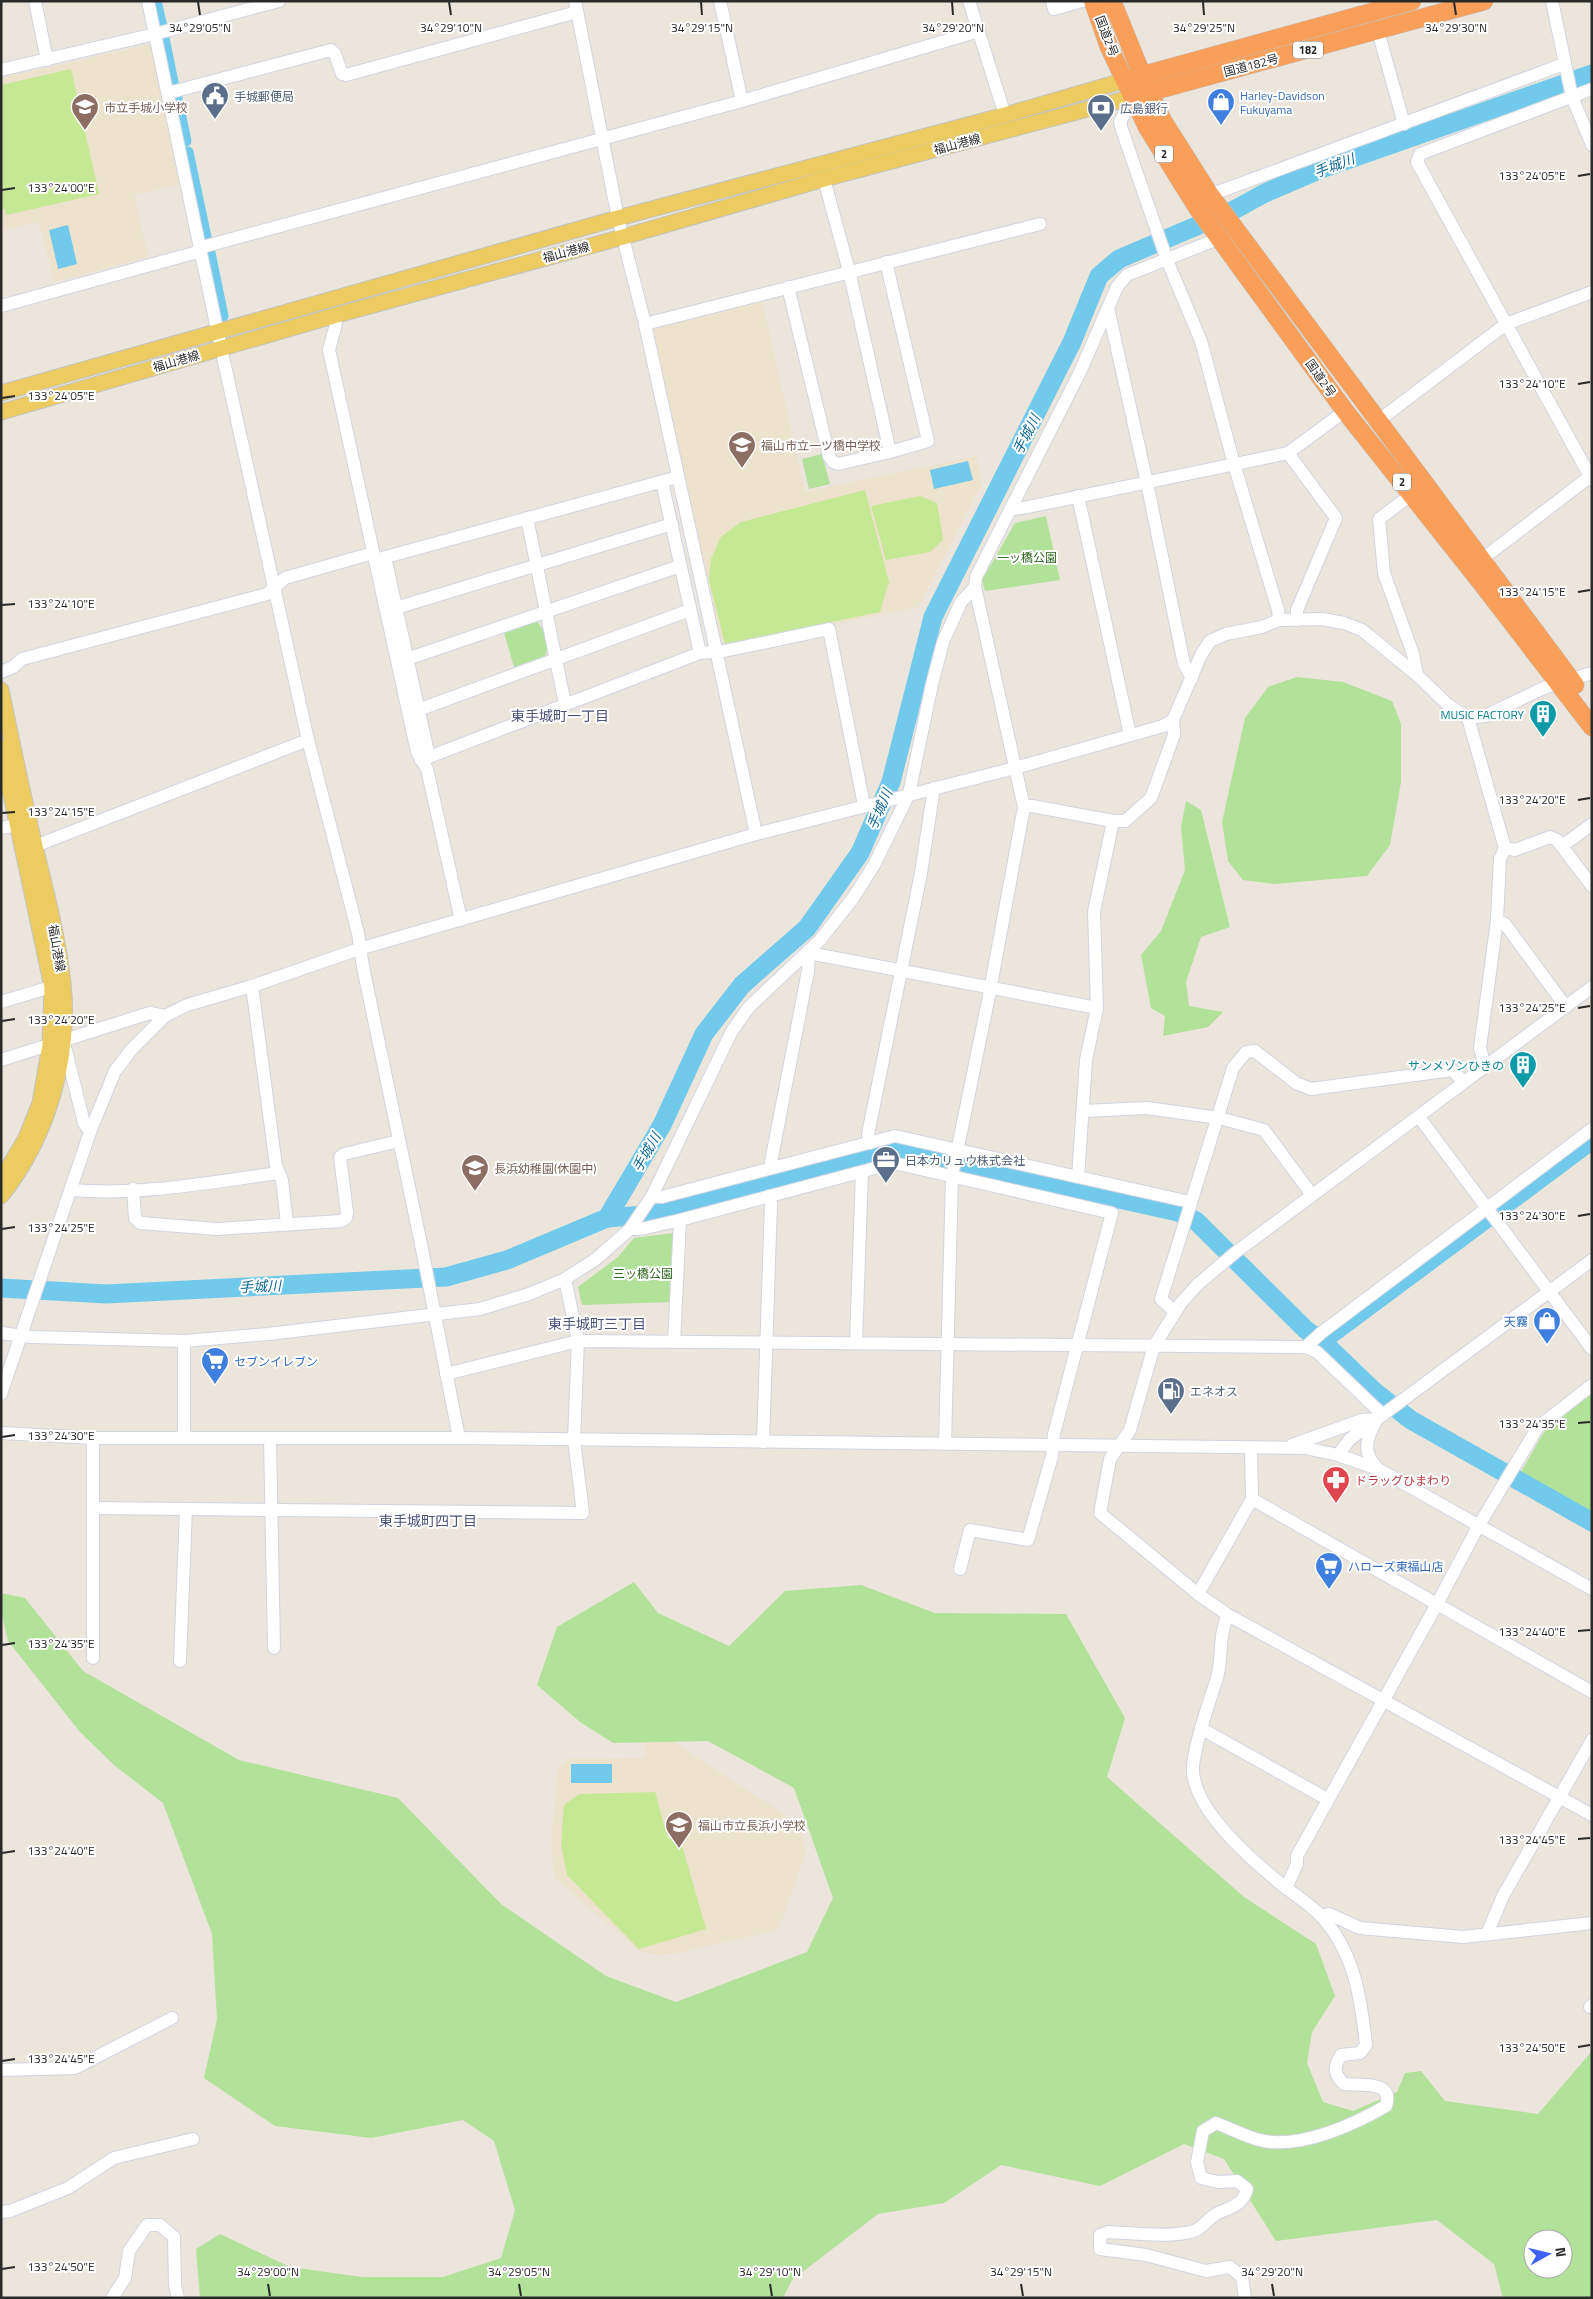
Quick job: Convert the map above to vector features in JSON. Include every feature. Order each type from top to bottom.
[{"type":"highway","name":"国道2号","points":[[1093,1],[1109,47],[1126,80],[1141,94],[1163,121],[1223,233],[1344,410],[1565,682],[1592,707]]},
{"type":"highway","name":"国道2号","points":[[1112,1],[1127,42],[1143,75],[1141,94]]},
{"type":"highway","name":"国道182号","points":[[1126,80],[1372,6],[1412,1]]},
{"type":"highway","name":"国道182号","points":[[1141,94],[1484,1]]},
{"type":"highway","name":"国道2号","points":[[1223,233],[1309,327],[1481,560],[1565,682],[1592,728]]},
{"type":"main road","name":"福山港線","points":[[1,393],[618,218],[1005,115],[1126,80]]},
{"type":"main road","name":"福山港線","points":[[1,412],[334,316],[623,237],[824,179],[1141,94]]},
{"type":"main road","name":"福山港線","points":[[1,690],[23,823],[58,985]]},
{"type":"main road","name":"福山港線","points":[[1,748],[23,823],[35,846],[58,985],[54,1093],[37,1141],[13,1181],[1,1196]]},
{"type":"main road","name":"福山港線","points":[[1,1180],[26,1138],[40,1103],[57,1043]]},
{"type":"street","points":[[35,1],[47,60]]},
{"type":"street","points":[[148,1],[221,348],[308,740],[358,933],[359,949],[422,1249],[458,1438]]},
{"type":"street","points":[[1,70],[155,34],[279,1]]},
{"type":"street","points":[[720,1],[742,101]]},
{"type":"street","points":[[969,1],[1005,115]]},
{"type":"street","points":[[1052,1],[1054,9],[1082,1]]},
{"type":"street","points":[[1552,1],[1571,94],[1592,145]]},
{"type":"street","points":[[168,94],[331,50],[335,54],[342,74],[346,75],[576,7],[604,138],[618,218],[645,324],[756,834]]},
{"type":"street","points":[[1,306],[201,249],[742,101],[979,31]]},
{"type":"street","points":[[1378,31],[1404,124]]},
{"type":"street","points":[[1208,202],[1404,124],[1565,67]]},
{"type":"street","points":[[1481,560],[1591,477],[1417,162],[1420,154],[1571,94],[1592,89]]},
{"type":"street","points":[[1141,94],[1120,122],[1156,230],[1201,341],[1234,464],[1278,610],[1279,620]]},
{"type":"street","points":[[824,179],[849,271],[890,452]]},
{"type":"street","points":[[645,324],[1040,224]]},
{"type":"street","points":[[945,1444],[953,1173],[1024,807],[975,587],[976,577],[1080,372],[1117,287],[1127,276],[1223,233]]},
{"type":"street","points":[[788,287],[832,462],[838,464],[890,452],[928,441],[886,262]]},
{"type":"street","points":[[1378,422],[1506,324],[1592,292]]},
{"type":"street","points":[[1108,308],[1147,483],[1184,664],[1192,678]]},
{"type":"street","points":[[334,316],[336,324],[329,350],[378,557],[417,752],[425,758]]},
{"type":"street","points":[[1011,509],[1288,453],[1344,410]]},
{"type":"street","points":[[1288,453],[1336,518],[1297,610],[1297,620]]},
{"type":"street","points":[[1,672],[13,667],[22,659],[267,594],[285,578],[378,557],[662,482],[678,476]]},
{"type":"street","points":[[662,482],[700,653]]},
{"type":"street","points":[[1412,494],[1379,519],[1384,573],[1413,654],[1417,675]]},
{"type":"street","points":[[1078,496],[1130,735]]},
{"type":"street","points":[[527,518],[565,704]]},
{"type":"street","points":[[396,608],[672,524]]},
{"type":"street","points":[[378,557],[396,608],[418,710],[427,769],[461,920]]},
{"type":"street","points":[[407,659],[680,566]]},
{"type":"street","points":[[1,1333],[110,1341],[184,1341],[480,1309],[529,1294],[565,1279],[596,1259],[631,1228],[649,1200],[732,1031],[749,1007],[809,953],[854,898],[878,856],[905,795],[943,642],[961,602],[975,587]]},
{"type":"street","points":[[418,710],[690,610]]},
{"type":"street","points":[[1024,807],[1032,806],[1113,821],[1125,821],[1151,798],[1174,735],[1173,720],[1210,641],[1226,634],[1262,627],[1279,620],[1322,619],[1344,623],[1362,630],[1417,675],[1447,704],[1468,718],[1485,716],[1592,672]]},
{"type":"street","points":[[425,758],[700,653],[724,651],[829,629],[867,805]]},
{"type":"street","points":[[1468,718],[1505,848],[1500,859],[1497,920],[1480,1048],[1485,1066]]},
{"type":"street","points":[[1,1394],[90,1132],[115,1071],[132,1050],[165,1016],[187,1005],[252,986],[359,949],[756,834],[1015,768],[1163,726],[1173,720]]},
{"type":"street","points":[[35,846],[308,740]]},
{"type":"street","points":[[870,1143],[868,1134],[921,873],[934,788]]},
{"type":"street","points":[[1078,1177],[1086,1060],[1097,1008],[1094,912],[1113,821]]},
{"type":"street","points":[[1,828],[23,823]]},
{"type":"street","points":[[1562,846],[1592,824]]},
{"type":"street","points":[[1505,848],[1515,850],[1550,837],[1562,846],[1592,886]]},
{"type":"street","points":[[1497,920],[1505,924],[1566,1007]]},
{"type":"street","points":[[809,953],[1097,1008]]},
{"type":"street","points":[[772,1168],[771,1162],[808,971],[809,953]]},
{"type":"street","points":[[1,1002],[58,985]]},
{"type":"street","points":[[252,986],[287,1224]]},
{"type":"street","points":[[1592,988],[1236,1252],[1198,1284],[1175,1312],[1154,1346],[1130,1430],[1110,1459],[1100,1512],[1198,1594],[1228,1615],[1384,1699],[1592,1815]]},
{"type":"street","points":[[1,1060],[150,1013],[165,1016]]},
{"type":"street","points":[[57,1043],[84,1123],[90,1132]]},
{"type":"street","points":[[1175,1312],[1161,1298],[1233,1068],[1240,1056],[1249,1050],[1255,1051],[1296,1083],[1311,1089],[1452,1070],[1464,1082]]},
{"type":"street","points":[[1084,1111],[1147,1108],[1218,1118],[1264,1130],[1312,1195]]},
{"type":"street","points":[[1419,1117],[1592,1349]]},
{"type":"street","points":[[446,1374],[578,1341],[1154,1346],[1313,1340],[1491,1212],[1592,1129]]},
{"type":"street","points":[[649,1200],[895,1136],[958,1152],[1078,1177],[1188,1210]]},
{"type":"street","points":[[133,1189],[135,1218],[140,1224],[217,1229],[341,1221],[346,1218],[340,1157],[344,1154],[399,1141]]},
{"type":"street","points":[[631,1228],[640,1230],[894,1163],[953,1173],[1112,1213],[1028,1540],[970,1530],[960,1569]]},
{"type":"street","points":[[856,1342],[862,1172]]},
{"type":"street","points":[[71,1190],[133,1189],[279,1173]]},
{"type":"street","points":[[764,1442],[769,1196]]},
{"type":"street","points":[[674,1342],[680,1220]]},
{"type":"street","points":[[1338,1455],[1350,1439],[1592,1260]]},
{"type":"street","points":[[92,1508],[583,1513],[574,1440],[578,1341],[565,1279]]},
{"type":"street","points":[[1313,1340],[1317,1352],[1387,1412]]},
{"type":"street","points":[[184,1341],[184,1438]]},
{"type":"street","points":[[1286,1888],[1297,1864],[1297,1856],[1327,1799],[1437,1604],[1479,1525],[1538,1427],[1592,1385]]},
{"type":"street","points":[[1288,1448],[1387,1412]]},
{"type":"street","points":[[1378,1469],[1369,1460],[1366,1452],[1370,1432],[1387,1412]]},
{"type":"street","points":[[1,1433],[93,1438],[458,1438],[1305,1448],[1338,1455],[1378,1469],[1592,1589]]},
{"type":"street","points":[[93,1438],[93,1658]]},
{"type":"street","points":[[270,1438],[274,1648]]},
{"type":"street","points":[[1198,1594],[1252,1499],[1251,1447]]},
{"type":"street","points":[[1252,1499],[1592,1692]]},
{"type":"street","points":[[180,1661],[186,1509]]},
{"type":"street","points":[[1228,1615],[1223,1625],[1219,1669],[1192,1770],[1195,1782],[1214,1820],[1286,1888],[1322,1916],[1344,1951],[1358,1984],[1363,2006],[1366,2046],[1360,2053],[1341,2055],[1335,2066],[1336,2075],[1344,2084],[1380,2086],[1387,2092],[1388,2098],[1386,2106],[1360,2121],[1342,2128],[1284,2143],[1263,2141],[1216,2123],[1203,2131],[1196,2162],[1201,2178],[1218,2182],[1237,2181],[1247,2188],[1245,2198],[1238,2205],[1215,2215],[1196,2230],[1182,2233],[1108,2232],[1100,2235],[1100,2249],[1146,2255],[1206,2271],[1230,2267],[1242,2277],[1244,2298]]},
{"type":"street","points":[[1202,1729],[1327,1799]]},
{"type":"street","points":[[1487,1934],[1503,1896],[1592,1740]]},
{"type":"street","points":[[1322,1916],[1329,1914],[1360,1928],[1388,1932],[1463,1937],[1592,1923]]},
{"type":"street","points":[[1,2070],[75,2068],[172,2018]]},
{"type":"street","points":[[1,2212],[10,2211],[68,2188],[114,2158],[193,2139]]},
{"type":"street","points":[[112,2298],[125,2278],[129,2251],[147,2225],[160,2225],[174,2237],[175,2285],[178,2298]]},
{"type":"shaded area","name":"市立手城小学校","points":[[147,45],[152,48],[181,184],[134,195],[148,257],[54,282],[39,222],[1,231],[1,78]]},
{"type":"shaded area","name":"福山市立一ツ橋中学校","points":[[762,301],[805,492],[976,456],[982,483],[918,607],[723,647],[652,331],[653,327]]},
{"type":"shaded area","name":"福山市立長浜小学校","points":[[669,1739],[799,1824],[806,1853],[778,1930],[679,1953],[659,1955],[640,1952],[555,1878],[551,1846],[558,1768],[568,1759],[645,1758],[645,1743]]},
{"type":"green space","points":[[71,69],[99,194],[6,215],[4,208],[1,209],[1,85]]},
{"type":"green space","points":[[822,454],[830,484],[809,489],[802,459]]},
{"type":"green space","points":[[865,490],[889,582],[880,612],[725,644],[709,580],[711,559],[721,537],[741,522]]},
{"type":"green space","points":[[920,496],[937,503],[943,540],[930,552],[886,560],[871,506]]},
{"type":"green space","name":"一ッ橋公園","points":[[1046,516],[1060,580],[985,591],[982,580],[1015,523]]},
{"type":"green space","points":[[536,621],[546,637],[547,647],[545,656],[514,667],[504,633]]},
{"type":"green space","points":[[1297,677],[1343,682],[1392,701],[1401,724],[1401,782],[1390,845],[1367,876],[1274,884],[1243,880],[1228,861],[1222,822],[1245,718],[1268,687]]},
{"type":"green space","points":[[1186,801],[1201,810],[1230,927],[1201,937],[1186,982],[1189,1006],[1223,1012],[1208,1027],[1163,1036],[1165,1016],[1151,1008],[1141,955],[1161,931],[1185,870],[1181,827]]},
{"type":"green space","name":"三ッ橋公園","points":[[674,1233],[673,1302],[582,1305],[578,1287],[618,1257],[634,1238]]},
{"type":"green space","points":[[1592,1393],[1592,1516],[1519,1475],[1544,1432]]},
{"type":"green space","points":[[634,1582],[658,1613],[729,1646],[785,1591],[861,1585],[935,1613],[1066,1614],[1125,1718],[1107,1777],[1244,1897],[1316,1944],[1335,1996],[1312,2032],[1307,2063],[1323,2102],[1353,2111],[1397,2092],[1405,2073],[1421,2071],[1445,2101],[1538,2114],[1592,2051],[1592,2298],[1503,2298],[1494,2264],[1437,2220],[1276,2241],[1224,2159],[1184,2144],[1100,2186],[1001,2165],[944,2203],[878,2214],[792,2280],[783,2298],[200,2298],[196,2249],[220,2234],[290,2267],[362,2277],[443,2277],[501,2258],[515,2210],[494,2141],[463,2120],[371,2138],[275,2126],[204,2078],[217,2019],[212,1934],[163,1803],[114,1765],[80,1732],[8,1641],[1,1610],[1,1593],[25,1598],[83,1671],[239,1760],[398,1798],[501,1904],[606,1976],[676,2002],[807,1952],[833,1898],[794,1788],[708,1741],[613,1743],[580,1722],[537,1685],[557,1627]]},
{"type":"green space","points":[[655,1792],[668,1839],[679,1835],[706,1929],[639,1949],[567,1875],[561,1843],[564,1805],[579,1794]]},
{"type":"water","points":[[68,225],[77,264],[58,269],[49,230]]},
{"type":"water","points":[[968,461],[973,480],[934,489],[930,470]]},
{"type":"water","points":[[571,1764],[612,1764],[612,1783],[571,1783]]},
{"type":"waterway","points":[[156,1],[162,27]]},
{"type":"waterway","points":[[164,38],[174,87]]},
{"type":"waterway","name":"手城川","points":[[607,1218],[662,1125],[704,1034],[742,985],[807,928],[860,853],[891,782],[933,617],[1072,342],[1099,276],[1119,259],[1234,210],[1265,193],[1321,169],[1592,74]]},
{"type":"waterway","points":[[176,94],[186,141]]},
{"type":"waterway","points":[[188,152],[207,242]]},
{"type":"waterway","points":[[209,248],[223,316]]},
{"type":"waterway","points":[[1322,1341],[1592,1140]]},
{"type":"waterway","points":[[1,1288],[106,1294],[446,1277],[507,1260],[607,1218],[656,1214],[893,1149],[1178,1212],[1196,1221],[1306,1330],[1322,1341],[1375,1392],[1411,1420],[1592,1522]]},
{"type":"place","name":"手城郵便局","points":[[215,120]]},
{"type":"place","name":"Harley-Davidson Fukuyama","points":[[1221,126]]},
{"type":"place","name":"市立手城小学校","points":[[85,131]]},
{"type":"place","name":"広島銀行","points":[[1101,132]]},
{"type":"place","name":"福山市立一ツ橋中学校","points":[[742,469]]},
{"type":"place","name":"MUSIC FACTORY","points":[[1543,738]]},
{"type":"place","name":"サンメゾンひきの","points":[[1523,1089]]},
{"type":"place","name":"日本カリュウ株式会社","points":[[886,1184]]},
{"type":"place","name":"長浜幼稚園(休園中)","points":[[475,1192]]},
{"type":"place","name":"天霧","points":[[1547,1345]]},
{"type":"place","name":"セブンイレブン","points":[[215,1385]]},
{"type":"place","name":"エネオス","points":[[1171,1415]]},
{"type":"place","name":"ドラッグひまわり","points":[[1336,1504]]},
{"type":"place","name":"ハローズ東福山店","points":[[1329,1590]]},
{"type":"place","name":"福山市立長浜小学校","points":[[679,1849]]},
{"type":"district","name":"東手城町一丁目","points":[[560,715]]},
{"type":"district","name":"東手城町三丁目","points":[[597,1323]]},
{"type":"district","name":"東手城町四丁目","points":[[428,1520]]}]
